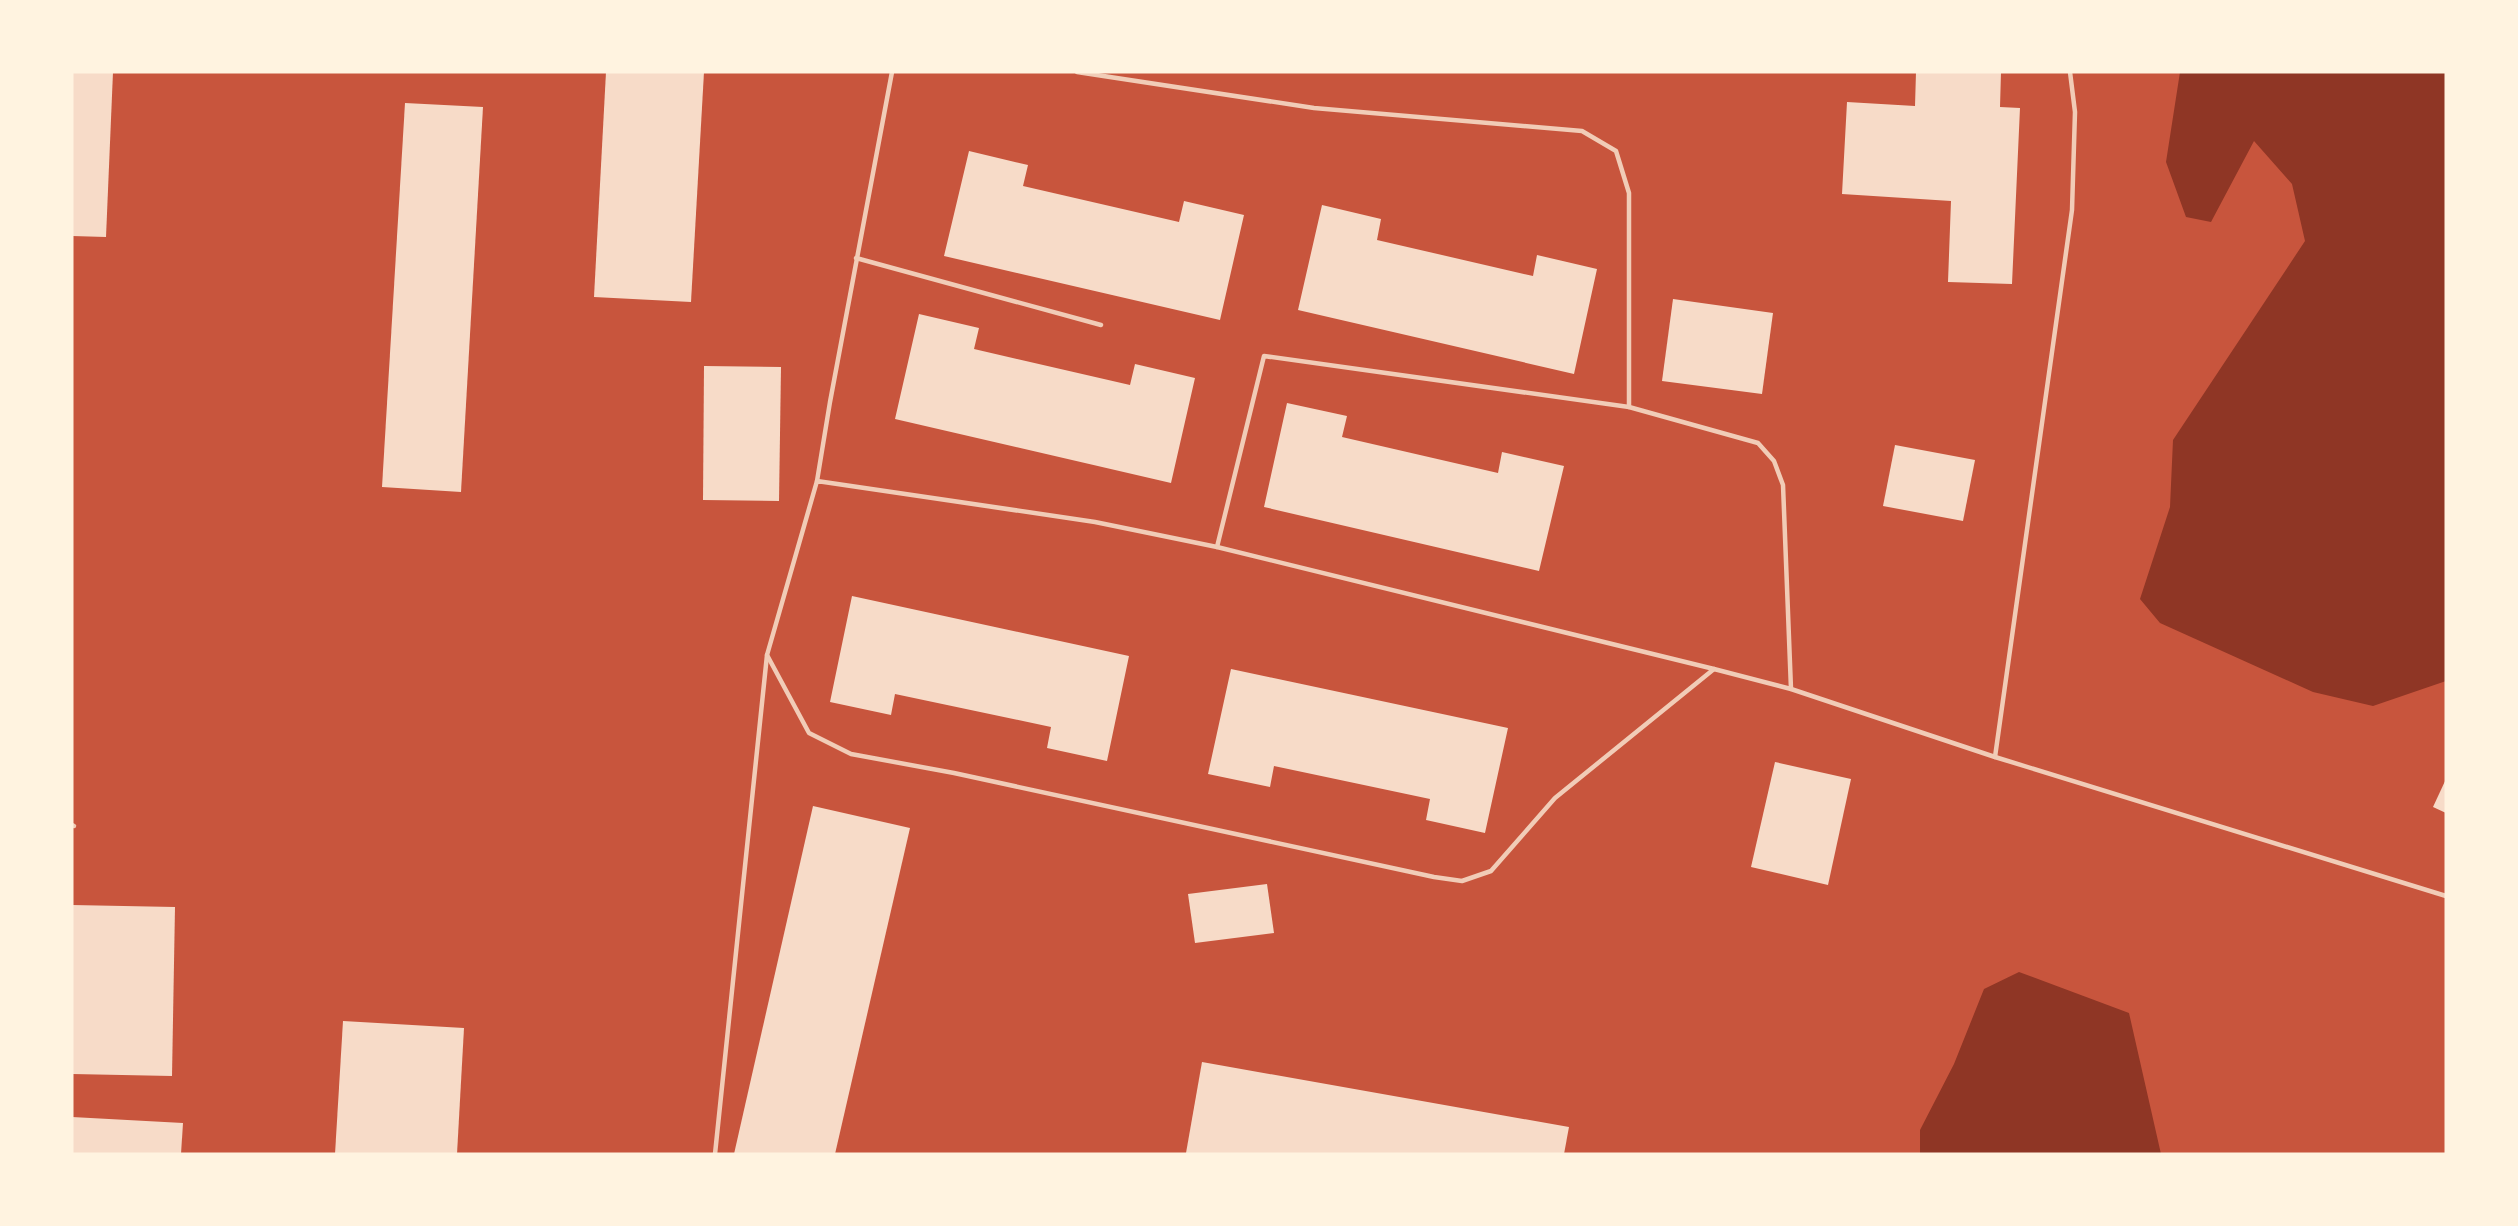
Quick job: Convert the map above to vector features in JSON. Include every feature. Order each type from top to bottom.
[{"type":"lane","points":[[715,1154],[767,655],[817,480],[892,72]]},
{"type":"lane","points":[[1077,72],[1314,108],[1582,131],[1616,151],[1629,193],[1629,406]]},
{"type":"lane","points":[[1995,757],[2072,210],[2075,112],[2070,72]]},
{"type":"lane","points":[[856,258],[1101,325]]},
{"type":"lane","points":[[1217,548],[1264,356],[1629,406],[1758,443],[1774,461],[1783,484],[1791,690]]},
{"type":"lane","points":[[817,480],[1095,522],[1217,548],[1714,669],[1791,690],[1995,757],[2446,896]]},
{"type":"lane","points":[[767,655],[809,733],[851,754],[954,773],[1434,877],[1462,880],[1491,871],[1555,798],[1714,669]]},
{"type":"shaded area","points":[[2180,72],[2446,72],[2446,681],[2373,706],[2313,692],[2160,623],[2140,599],[2170,507],[2173,440],[2305,241],[2292,184],[2254,141],[2211,222],[2186,217],[2166,162]]},
{"type":"shaded area","points":[[2019,972],[2129,1013],[2161,1154],[1920,1154],[1920,1130],[1954,1064],[1984,989]]},
{"type":"building","points":[[72,72],[113,72],[106,237],[72,236]]},
{"type":"building","points":[[606,72],[704,72],[691,302],[594,297]]},
{"type":"building","points":[[1916,72],[2001,72],[2000,107],[2020,108],[2012,284],[1948,282],[1951,201],[1842,194],[1847,102],[1915,106]]},
{"type":"building","points":[[405,103],[483,107],[461,492],[382,487]]},
{"type":"building","points":[[969,151],[1028,165],[1023,186],[1179,222],[1184,201],[1244,215],[1220,320],[944,256]]},
{"type":"building","points":[[1322,205],[1381,219],[1377,240],[1533,276],[1537,255],[1597,269],[1574,374],[1298,310]]},
{"type":"building","points":[[1673,299],[1773,313],[1762,394],[1662,381]]},
{"type":"building","points":[[919,314],[979,328],[974,349],[1130,385],[1135,364],[1195,378],[1171,483],[895,419]]},
{"type":"building","points":[[704,366],[781,367],[779,501],[703,500]]},
{"type":"building","points":[[1287,403],[1347,416],[1342,437],[1498,473],[1502,452],[1564,466],[1539,571],[1264,507]]},
{"type":"building","points":[[1895,445],[1975,460],[1963,521],[1883,506]]},
{"type":"building","points":[[852,596],[1129,656],[1107,761],[1047,748],[1051,727],[895,694],[891,715],[830,702]]},
{"type":"building","points":[[1231,669],[1508,728],[1485,833],[1426,820],[1430,799],[1274,766],[1270,787],[1208,774]]},
{"type":"building","points":[[1775,762],[1851,779],[1828,885],[1751,867]]},
{"type":"building","points":[[2446,779],[2446,813],[2433,807]]},
{"type":"building","points":[[813,806],[910,828],[835,1154],[734,1154]]},
{"type":"building","points":[[1267,884],[1274,933],[1195,943],[1188,894]]},
{"type":"building","points":[[72,905],[175,907],[172,1076],[72,1074]]},
{"type":"building","points":[[343,1021],[464,1028],[457,1154],[335,1154]]},
{"type":"building","points":[[1202,1062],[1569,1127],[1564,1154],[1186,1153]]},
{"type":"building","points":[[72,1117],[183,1123],[181,1154],[72,1154]]}]
